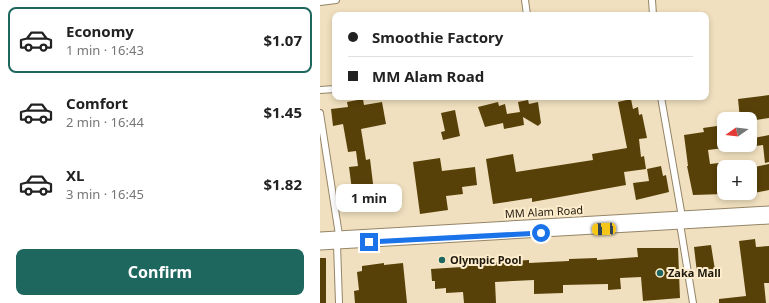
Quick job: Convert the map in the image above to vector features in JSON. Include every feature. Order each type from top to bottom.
[{"type":"street","points":[[320,2],[336,0]]},
{"type":"street","points":[[525,0],[527,12]]},
{"type":"street","points":[[652,0],[653,12]]},
{"type":"street","points":[[320,90],[332,89]]},
{"type":"street","points":[[661,100],[693,303]]},
{"type":"street","points":[[320,113],[338,240],[339,303]]},
{"type":"street","name":"MM Alam Road","points":[[320,245],[338,240],[681,220],[769,211]]},
{"type":"street","name":"MM Alam Road","points":[[681,220],[769,219]]},
{"type":"street","name":"MM Alam Road","points":[[320,237],[338,240]]},
{"type":"building","points":[[769,95],[769,118],[757,120],[757,112],[739,112],[738,99]]},
{"type":"building","points":[[363,100],[364,105],[382,102],[386,124],[361,129],[366,160],[370,159],[376,208],[353,211],[349,167],[358,166],[356,151],[348,152],[343,124],[333,126],[331,109],[348,107],[347,102]]},
{"type":"building","points":[[528,100],[529,104],[538,102],[541,123],[538,126],[523,117],[524,125],[504,129],[503,123],[485,127],[478,107],[498,102],[499,106],[505,104],[507,114],[520,112],[518,102]]},
{"type":"building","points":[[631,100],[633,109],[638,107],[639,115],[642,114],[647,138],[639,139],[641,157],[644,156],[646,169],[624,172],[626,185],[532,202],[532,198],[493,204],[486,159],[513,154],[516,172],[593,160],[592,154],[627,148],[618,102]]},
{"type":"building","points":[[455,110],[460,136],[443,140],[441,132],[445,131],[441,113]]},
{"type":"building","points":[[717,126],[717,149],[708,150],[710,164],[717,163],[717,194],[693,195],[687,166],[684,135],[704,132],[703,128]]},
{"type":"building","points":[[769,135],[769,162],[765,163],[763,145],[757,146],[757,137]]},
{"type":"building","points":[[440,158],[442,171],[475,167],[477,185],[462,187],[463,194],[446,196],[448,210],[420,214],[413,162]]},
{"type":"building","points":[[769,164],[769,190],[757,192],[757,167]]},
{"type":"building","points":[[661,166],[663,176],[666,175],[669,192],[636,200],[633,183],[649,181],[647,169]]},
{"type":"building","points":[[755,239],[756,247],[769,246],[769,283],[764,283],[766,303],[719,303],[719,299],[746,296],[739,241]]},
{"type":"building","points":[[711,245],[715,270],[697,273],[694,247]]},
{"type":"building","points":[[637,248],[678,248],[680,298],[643,301],[641,277],[620,278],[621,289],[608,290],[608,284],[563,285],[563,293],[534,294],[534,280],[495,282],[496,303],[464,303],[463,292],[446,293],[446,288],[435,289],[435,281],[432,281],[431,269],[462,267],[462,264],[529,260],[529,263],[569,261],[569,259],[597,258],[597,260],[638,257]]},
{"type":"building","points":[[320,258],[326,258],[326,303],[320,303]]},
{"type":"building","points":[[384,263],[384,265],[403,263],[407,303],[355,303],[354,291],[359,290],[357,272],[362,271],[362,266]]},
{"type":"place","name":"Olympic Pool","points":[[442,260]]},
{"type":"place","name":"Zaka Mall","points":[[660,273]]},
{"type":"route","points":[[369,242],[541,233]]}]
